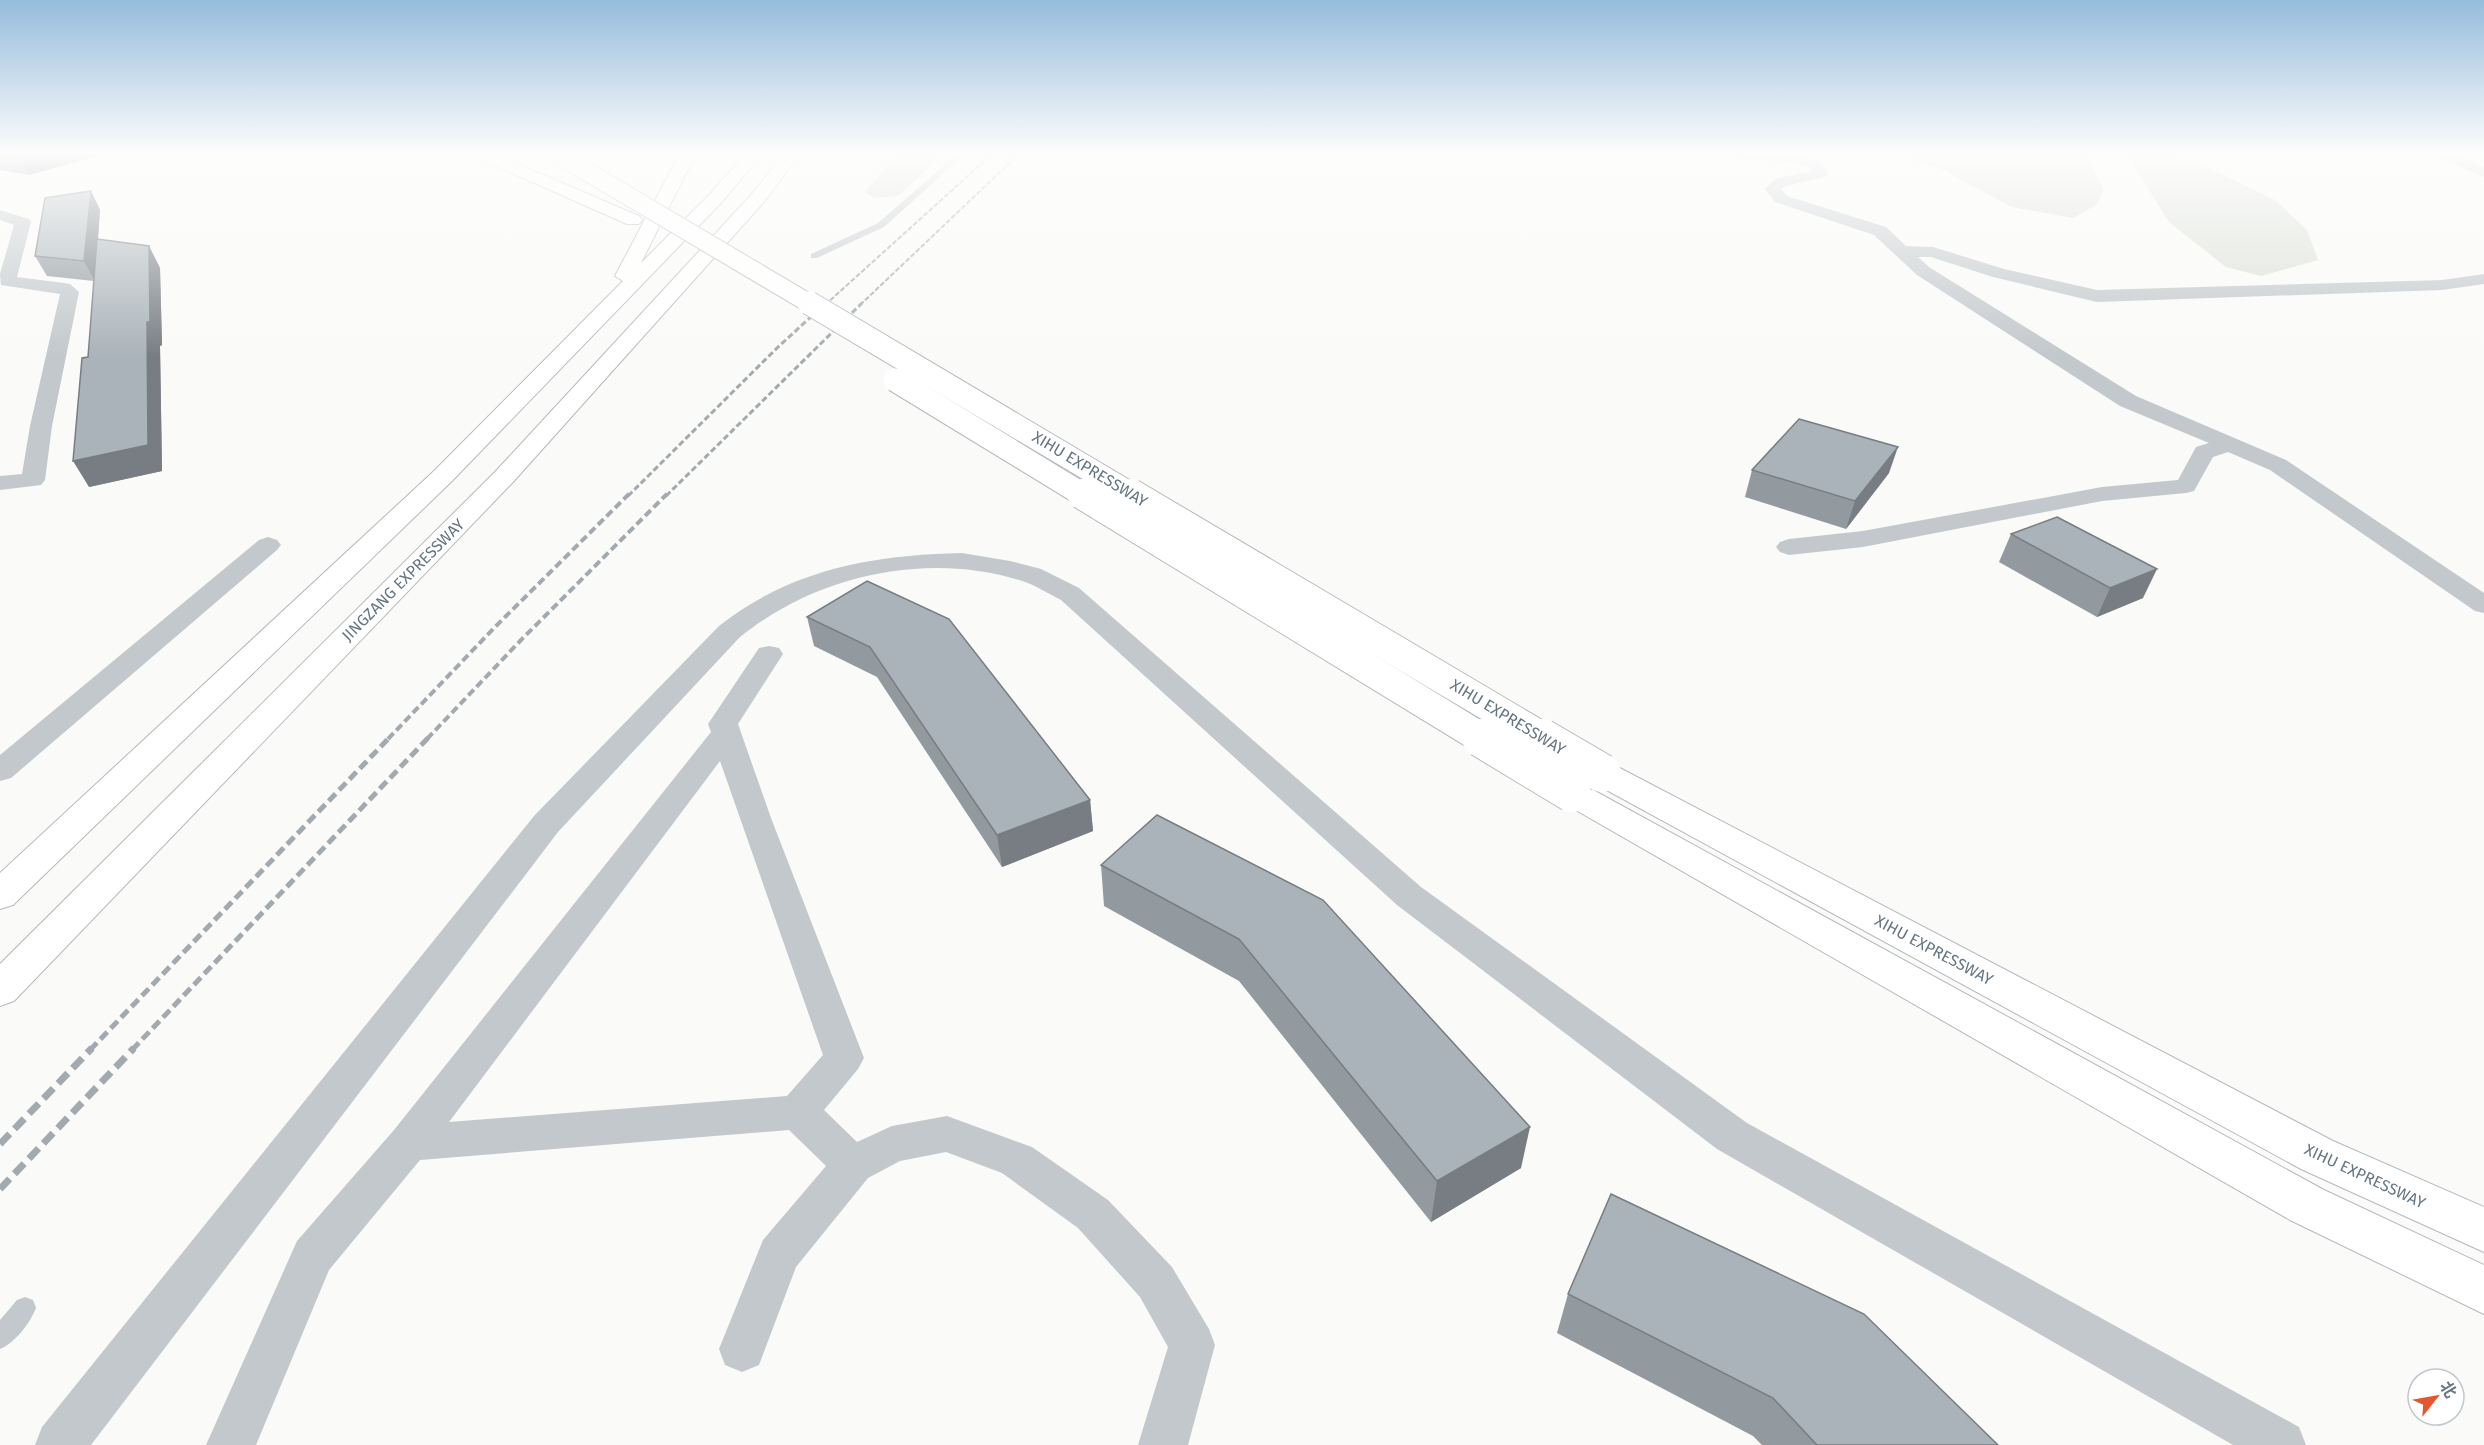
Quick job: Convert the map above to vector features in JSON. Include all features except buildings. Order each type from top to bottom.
[{"type":"highway","name":"XIHU EXPRESSWAY","points":[[637,222],[2307,1205],[2484,1290]]},
{"type":"highway","points":[[610,306],[653,222]]},
{"type":"highway","name":"XIHU EXPRESSWAY","points":[[669,222],[1587,783],[2317,1155],[2484,1230]]},
{"type":"highway","points":[[0,895],[443,476],[692,222]]},
{"type":"highway","name":"JINGZANG EXPRESSWAY","points":[[0,990],[504,477],[736,222]]},
{"type":"street","points":[[0,483],[33,480],[41,426],[70,292],[64,288],[7,281],[23,222]]},
{"type":"street","points":[[1853,222],[1880,231],[1923,271],[2128,401],[2278,465],[2484,605]]},
{"type":"street","points":[[1901,251],[1933,252],[1999,273],[2097,296],[2442,285],[2484,279]]},
{"type":"street","points":[[0,298],[64,288]]},
{"type":"street","points":[[1790,547],[1863,539],[2102,494],[2186,486],[2204,452],[2231,444]]},
{"type":"street","points":[[0,771],[268,545]]},
{"type":"street","points":[[60,1445],[546,824],[729,632],[772,602],[824,579],[880,566],[936,561],[978,563],[1010,569],[1032,575],[1070,594],[1409,896],[1732,1136],[2281,1445]]},
{"type":"street","points":[[409,1143],[798,1112],[844,1058],[755,818],[723,724],[769,654]]},
{"type":"street","points":[[231,1445],[313,1256],[409,1143],[677,792],[726,733]]},
{"type":"street","points":[[798,1112],[853,1165]]},
{"type":"street","points":[[742,1349],[779,1256],[853,1165],[892,1144],[947,1134],[1017,1160],[1093,1214],[1156,1282],[1192,1345],[1163,1445]]},
{"type":"lane","points":[[814,256],[884,222]]},
{"type":"lane","points":[[0,1338],[25,1308]]},
{"type":"shaded area","points":[[2170,222],[2299,222],[2307,230],[2318,260],[2261,276],[2226,267]]},
{"type":"railway","points":[[825,305],[916,222]]},
{"type":"railway","points":[[860,305],[947,222]]},
{"type":"railway","points":[[628,496],[777,348],[826,303]]},
{"type":"railway","points":[[666,496],[862,303]]},
{"type":"railway","points":[[388,739],[494,628],[629,494]]},
{"type":"railway","points":[[427,739],[521,640],[667,494]]},
{"type":"railway","points":[[90,1050],[389,738]]},
{"type":"railway","points":[[132,1050],[428,738]]},
{"type":"railway","points":[[0,1144],[92,1048]]},
{"type":"railway","points":[[0,1189],[134,1048]]}]
